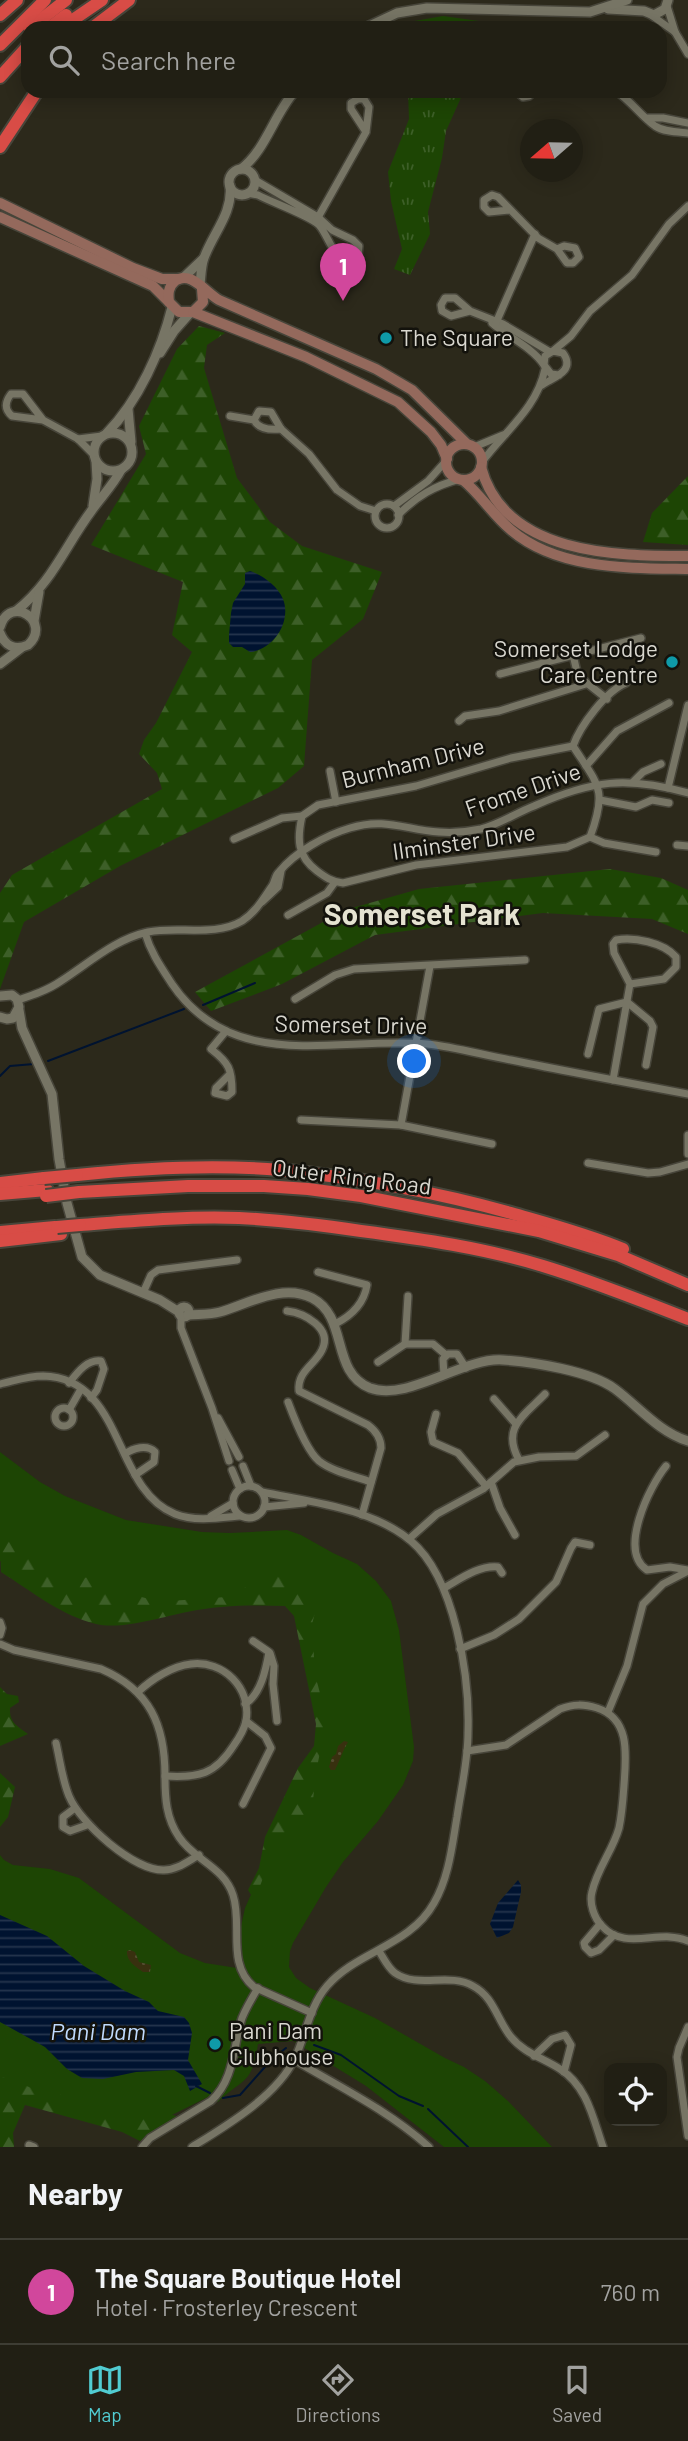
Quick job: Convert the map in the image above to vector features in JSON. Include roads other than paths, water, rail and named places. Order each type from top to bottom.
[{"type":"highway","points":[[0,15],[17,0]]},
{"type":"highway","points":[[24,21],[45,0]]},
{"type":"highway","points":[[39,21],[66,0]]},
{"type":"highway","points":[[58,21],[86,0]]},
{"type":"highway","points":[[71,21],[102,0]]},
{"type":"highway","points":[[101,21],[129,0]]},
{"type":"highway","points":[[0,45],[21,24]]},
{"type":"highway","points":[[0,53],[21,36]]},
{"type":"highway","points":[[0,77],[21,54]]},
{"type":"highway","points":[[0,77],[21,59]]},
{"type":"highway","points":[[0,147],[32,98]]},
{"type":"highway","points":[[78,1185],[192,1168],[277,1170],[373,1183],[433,1194],[557,1226],[632,1253],[667,1276]]},
{"type":"highway","points":[[0,1184],[46,1188]]},
{"type":"highway","name":"Outer Ring Road","points":[[0,1201],[46,1188],[78,1185],[308,1189],[447,1211],[566,1239],[618,1255],[688,1285]]},
{"type":"highway","points":[[0,1194],[46,1188]]},
{"type":"highway","points":[[0,1241],[143,1221],[209,1218],[268,1220],[405,1236],[471,1248],[585,1280],[688,1319]]},
{"type":"highway","points":[[0,1233],[39,1228],[59,1231]]},
{"type":"main road","points":[[0,203],[133,268],[162,279],[191,279],[219,300],[376,369],[412,390],[479,452],[488,488],[503,507],[526,526],[550,540],[618,554],[688,556]]},
{"type":"main road","points":[[0,217],[153,286],[179,312],[191,312],[306,357],[398,402],[431,432],[441,445],[450,472],[513,532],[528,542],[552,553],[607,566],[688,569]]},
{"type":"main road","points":[[171,304],[170,288],[181,279]]},
{"type":"main road","points":[[191,312],[203,302],[201,287]]},
{"type":"main road","points":[[447,460],[454,447],[471,446]]},
{"type":"main road","points":[[461,480],[474,477],[482,465]]},
{"type":"street","points":[[380,21],[397,13],[438,6],[574,12],[606,8],[627,0]]},
{"type":"street","points":[[638,0],[647,13],[663,21]]},
{"type":"street","points":[[606,8],[659,14],[668,3],[679,0]]},
{"type":"street","points":[[668,3],[675,33]]},
{"type":"street","points":[[667,25],[688,54]]},
{"type":"street","points":[[201,287],[204,258],[231,199],[231,176],[257,152],[273,121],[290,98]]},
{"type":"street","points":[[624,98],[656,127],[688,133]]},
{"type":"street","points":[[648,118],[688,123]]},
{"type":"street","points":[[317,220],[366,132]]},
{"type":"street","points":[[228,210],[253,188],[257,152]]},
{"type":"street","points":[[230,186],[236,193],[258,195],[317,220],[335,253],[351,261],[358,257],[359,246],[354,240],[332,230],[317,220],[254,179],[249,171],[241,169]]},
{"type":"street","points":[[482,465],[528,409],[542,386],[545,356],[571,336],[590,311],[632,275],[669,225],[688,206]]},
{"type":"street","points":[[509,210],[556,249]]},
{"type":"street","points":[[493,322],[535,234]]},
{"type":"street","points":[[181,279],[204,258]]},
{"type":"street","points":[[93,508],[97,480],[96,442],[128,409],[167,327],[171,304]]},
{"type":"street","points":[[144,378],[174,331],[191,312]]},
{"type":"street","points":[[470,312],[552,351],[560,351],[568,359]]},
{"type":"street","points":[[493,322],[536,355],[551,374],[559,374]]},
{"type":"street","points":[[542,386],[566,369],[571,336]]},
{"type":"street","points":[[43,421],[23,394],[11,394],[6,401],[6,408],[12,416],[43,421],[78,439],[109,471],[121,470]]},
{"type":"street","points":[[0,627],[4,617],[39,592],[93,508],[121,470],[128,465],[131,445],[128,409]]},
{"type":"street","points":[[254,421],[257,413],[268,411],[275,417],[281,429],[309,454],[344,497],[376,511]]},
{"type":"street","points":[[230,416],[254,421],[270,430],[281,429]]},
{"type":"street","points":[[78,439],[120,434],[127,438],[131,445]]},
{"type":"street","points":[[471,446],[504,435]]},
{"type":"street","points":[[447,460],[428,481],[394,506],[382,505],[376,511],[376,521],[384,528],[394,525],[398,515],[411,502],[433,487],[461,480]]},
{"type":"street","points":[[394,506],[398,515]]},
{"type":"street","points":[[0,664],[28,645],[34,637],[39,592]]},
{"type":"street","points":[[16,611],[26,613],[34,621]]},
{"type":"street","points":[[0,634],[11,647],[21,648]]},
{"type":"street","points":[[0,634],[0,645]]},
{"type":"street","points":[[499,674],[641,638]]},
{"type":"street","points":[[573,654],[578,676],[607,699]]},
{"type":"street","points":[[626,683],[615,689],[587,720],[573,746],[599,785],[600,800],[590,837],[604,843],[656,852]]},
{"type":"street","points":[[459,721],[465,716],[499,711],[586,684]]},
{"type":"street","points":[[586,766],[617,730],[669,703]]},
{"type":"street","points":[[668,788],[688,705]]},
{"type":"street","name":"Burnham Drive","points":[[234,839],[282,818],[302,816],[318,805],[416,786],[512,758],[573,746]]},
{"type":"street","points":[[634,782],[643,772],[661,764]]},
{"type":"street","points":[[330,771],[336,802]]},
{"type":"street","points":[[634,782],[688,793]]},
{"type":"street","name":"Frome Drive","points":[[18,1005],[55,985],[112,947],[145,933],[227,927],[244,919],[278,887],[281,870],[300,853],[342,831],[370,823],[386,822],[438,832],[481,829],[549,799],[599,785],[634,782]]},
{"type":"street","points":[[600,800],[636,807],[652,800],[669,803]]},
{"type":"street","points":[[288,915],[327,892],[335,882],[309,865],[300,853],[302,816]]},
{"type":"street","name":"Ilminster Drive","points":[[335,882],[351,882],[435,862],[567,847],[590,837]]},
{"type":"street","points":[[677,845],[688,846]]},
{"type":"street","name":"Somerset Drive","points":[[145,933],[152,954],[178,993],[204,1018],[246,1039],[271,1044],[427,1044],[688,1094]]},
{"type":"street","points":[[613,1080],[630,984],[612,946],[616,940],[629,940],[658,945],[676,957],[676,967],[667,977],[630,984]]},
{"type":"street","points":[[295,999],[345,971],[525,960]]},
{"type":"street","points":[[401,1125],[430,966]]},
{"type":"street","points":[[0,996],[9,994],[18,1005],[22,1028],[52,1094],[60,1159],[79,1251],[86,1264],[100,1275],[184,1313],[220,1312],[277,1294],[297,1293],[324,1307],[335,1324],[349,1370],[369,1388],[397,1390],[466,1368],[503,1360],[583,1374],[612,1387],[665,1431],[688,1441]]},
{"type":"street","points":[[588,1054],[599,1009],[627,1002]]},
{"type":"street","points":[[627,1002],[652,1024],[646,1065]]},
{"type":"street","points":[[3,1018],[13,1018],[18,1005]]},
{"type":"street","points":[[3,1018],[22,1028]]},
{"type":"street","points":[[226,1031],[211,1049],[228,1063],[230,1074]]},
{"type":"street","points":[[301,1120],[401,1125],[492,1144]]},
{"type":"street","points":[[688,1135],[688,1154]]},
{"type":"street","points":[[588,1163],[648,1172],[660,1172],[688,1164]]},
{"type":"street","points":[[143,1293],[151,1275],[158,1270],[237,1260]]},
{"type":"street","points":[[318,1272],[367,1285],[363,1298],[353,1313],[335,1324]]},
{"type":"street","points":[[405,1344],[408,1296]]},
{"type":"street","points":[[287,1311],[310,1319],[321,1330],[323,1339],[321,1352],[300,1379],[300,1393],[368,1425],[377,1433],[381,1448],[362,1514]]},
{"type":"street","points":[[184,1313],[181,1328],[229,1461]]},
{"type":"street","points":[[379,1362],[405,1344],[432,1343],[446,1355],[457,1354],[466,1368]]},
{"type":"street","points":[[444,1375],[442,1362],[446,1355]]},
{"type":"street","points":[[69,1383],[87,1364],[94,1360],[101,1361],[104,1369],[101,1381],[91,1398]]},
{"type":"street","points":[[0,1384],[43,1376],[81,1389],[110,1423],[135,1475],[148,1494],[163,1508],[191,1518],[254,1518],[264,1507],[308,1502]]},
{"type":"street","points":[[69,1410],[81,1389]]},
{"type":"street","points":[[519,1460],[512,1440],[515,1423],[545,1394]]},
{"type":"street","points":[[494,1399],[515,1423]]},
{"type":"street","points":[[288,1402],[298,1429],[316,1458],[324,1464],[372,1482]]},
{"type":"street","points":[[212,1408],[239,1457]]},
{"type":"street","points":[[436,1414],[431,1432],[433,1442],[458,1452],[489,1484],[515,1535]]},
{"type":"street","points":[[409,1539],[437,1514],[489,1484],[519,1460],[576,1457],[605,1436]]},
{"type":"street","points":[[125,1454],[143,1448],[150,1448],[155,1452],[154,1462],[135,1475]]},
{"type":"street","points":[[192,2147],[274,2088],[294,2060],[317,1999],[334,1978],[415,1928],[434,1903],[450,1858],[467,1751],[466,1692],[460,1649],[451,1605],[432,1565],[409,1539],[393,1528],[362,1514],[262,1492],[251,1486],[243,1466]]},
{"type":"street","points":[[666,1466],[655,1482],[637,1527],[635,1554],[641,1565],[648,1570],[670,1567],[688,1570]]},
{"type":"street","points":[[232,1470],[240,1489]]},
{"type":"street","points":[[240,1516],[233,1503],[234,1495],[240,1489],[251,1486]]},
{"type":"street","points":[[262,1492],[264,1507]]},
{"type":"street","points":[[207,1518],[233,1503]]},
{"type":"street","points":[[460,1649],[494,1635],[519,1619],[556,1582],[570,1548],[576,1542],[590,1545]]},
{"type":"street","points":[[444,1588],[479,1570],[494,1566],[502,1573]]},
{"type":"street","points":[[608,1712],[627,1666],[643,1604],[654,1590],[688,1570]]},
{"type":"street","points":[[0,1622],[0,1635]]},
{"type":"street","points":[[253,1642],[269,1652],[274,1666],[273,1684],[278,1721]]},
{"type":"street","points":[[0,1644],[13,1650],[101,1669],[115,1675],[138,1692],[154,1713],[159,1725],[169,1816],[179,1838],[224,1878],[231,1890],[236,1911],[239,1962],[247,1979],[258,1989],[312,2013]]},
{"type":"street","points":[[246,1704],[258,1689],[269,1652]]},
{"type":"street","points":[[138,1692],[176,1668],[200,1663],[217,1667],[233,1678],[243,1694],[246,1721],[241,1735],[220,1764],[198,1775],[165,1776]]},
{"type":"street","points":[[467,1751],[506,1745],[571,1705],[589,1706],[608,1712],[622,1731],[626,1752],[619,1828],[592,1891],[592,1905],[600,1924],[614,1935],[630,1940],[671,1936],[688,1941]]},
{"type":"street","points":[[243,1804],[271,1748],[265,1736],[246,1721]]},
{"type":"street","points":[[56,1743],[68,1794],[87,1825],[126,1854],[153,1869],[176,1867],[199,1855]]},
{"type":"street","points":[[75,1808],[62,1819],[65,1829],[74,1830],[87,1825]]},
{"type":"street","points":[[600,1924],[585,1939],[588,1951],[599,1951],[614,1935]]},
{"type":"street","points":[[379,1951],[389,1967],[406,1978],[451,1979],[475,1986],[493,2005],[510,2036],[519,2046],[564,2072],[580,2087],[603,2147]]},
{"type":"street","points":[[142,2147],[150,2138],[218,2094],[233,2062],[242,2020],[258,1989]]},
{"type":"street","points":[[688,2027],[677,2057],[688,2136]]},
{"type":"street","points":[[534,2056],[552,2039],[565,2035],[571,2045],[564,2072]]},
{"type":"street","points":[[294,2060],[375,2108],[429,2147]]},
{"type":"water","points":[[250,571],[274,585],[281,594],[285,617],[273,640],[250,652],[242,647],[233,647],[229,643],[229,635],[233,603],[245,584],[245,573]]},
{"type":"water","points":[[518,1880],[521,1892],[513,1927],[509,1933],[497,1938],[490,1924],[498,1903]]},
{"type":"water","name":"Pani Dam","points":[[0,1915],[47,1936],[84,1966],[149,2002],[158,2011],[184,2017],[192,2033],[188,2060],[202,2084],[190,2091],[184,2076],[174,2070],[136,2072],[103,2079],[82,2078],[67,2069],[45,2047],[0,2022]]},
{"type":"waterway","points":[[203,1005],[255,983]]},
{"type":"waterway","points":[[48,1061],[184,1009]]},
{"type":"waterway","points":[[0,1076],[10,1066],[34,1064]]},
{"type":"waterway","points":[[314,2045],[341,2055],[399,2096],[423,2106]]},
{"type":"waterway","points":[[223,2098],[240,2095],[272,2059],[286,2048]]},
{"type":"waterway","points":[[196,2086],[210,2093]]},
{"type":"waterway","points":[[428,2109],[468,2147]]},
{"type":"place","name":"The Square Boutique Hotel","points":[[343,301]]},
{"type":"place","name":"The Square","points":[[386,338]]},
{"type":"place","name":"Somerset Lodge Care Centre","points":[[672,662]]},
{"type":"place","name":"Pani Dam Clubhouse","points":[[215,2044]]},
{"type":"district","name":"Somerset Park","points":[[422,915]]}]
